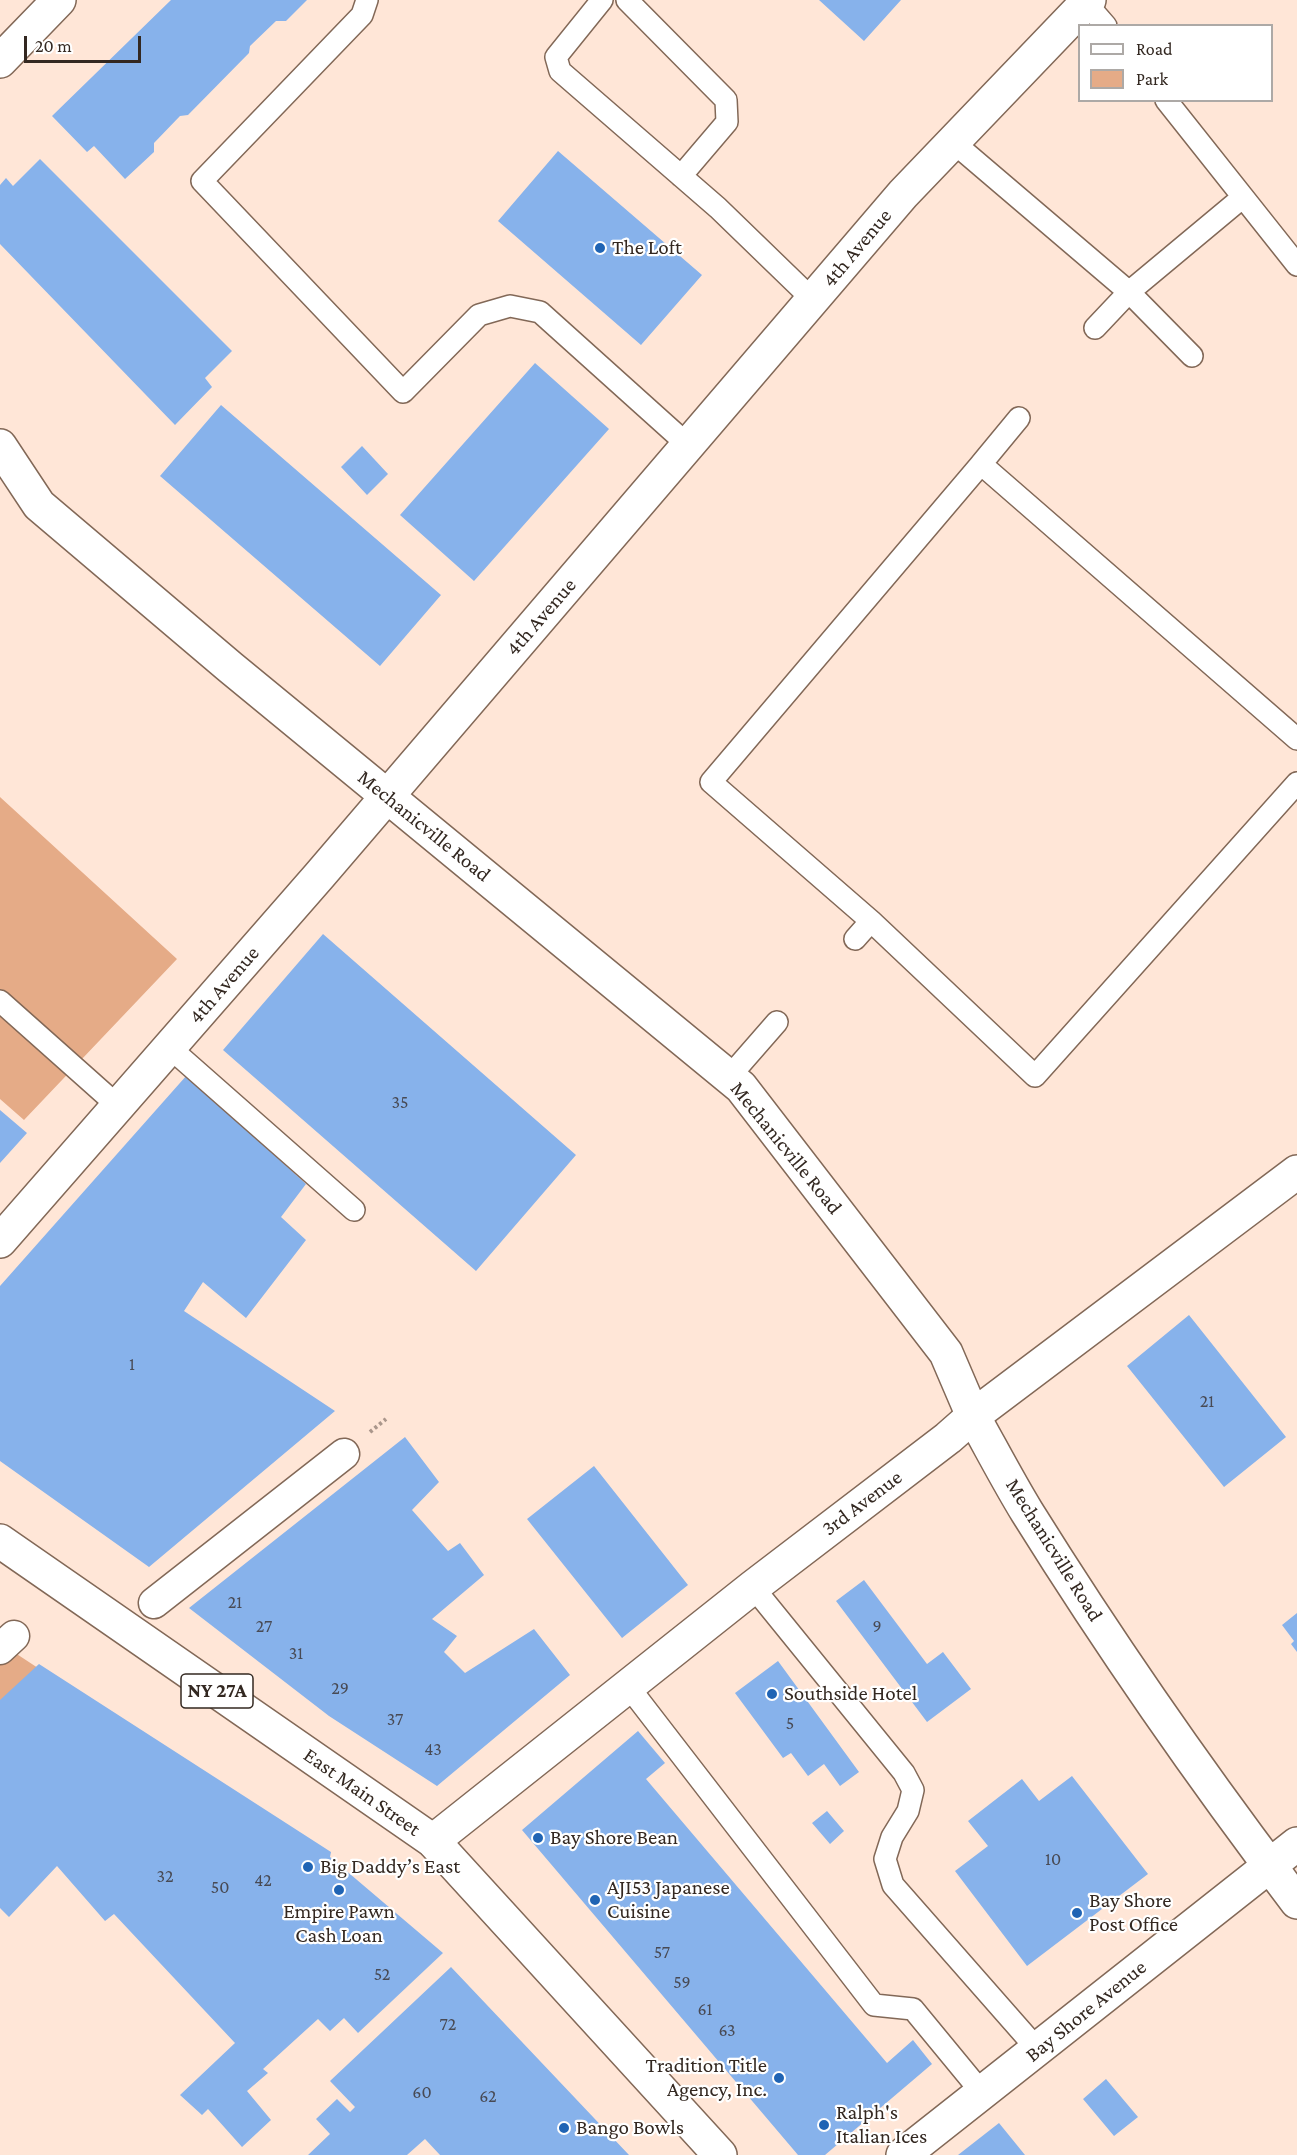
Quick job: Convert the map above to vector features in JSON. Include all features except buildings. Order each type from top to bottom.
[{"type":"street","points":[[0,61],[59,0]]},
{"type":"street","name":"4th Avenue","points":[[1078,24],[1094,9]]},
{"type":"street","name":"4th Avenue","points":[[0,1241],[689,446],[903,194],[953,142],[1078,24]]},
{"type":"street","name":"Mechanicville Road","points":[[0,446],[39,505],[239,675],[741,1087],[946,1353],[973,1416],[1028,1513],[1213,1788],[1297,1902]]},
{"type":"street","name":"3rd Avenue","points":[[433,1841],[753,1587],[948,1438],[973,1416],[1297,1172]]},
{"type":"street","points":[[154,1604],[344,1454]]},
{"type":"street","name":"East Main Street","points":[[0,1541],[433,1841],[720,2155]]},
{"type":"street","name":"Bay Shore Avenue","points":[[903,2155],[1297,1844]]},
{"type":"lane","points":[[367,0],[362,15],[202,181],[403,392],[479,315],[510,306],[540,312],[689,446]]},
{"type":"lane","points":[[602,0],[556,57],[560,72],[718,208],[813,300]]},
{"type":"lane","points":[[627,0],[726,100],[727,122],[681,176]]},
{"type":"lane","points":[[1168,102],[1297,265]]},
{"type":"lane","points":[[953,142],[1129,292],[1192,356]]},
{"type":"lane","points":[[1095,328],[1129,292],[1243,198]]},
{"type":"lane","points":[[1019,418],[711,782],[872,921],[1035,1076],[1297,783]]},
{"type":"lane","points":[[981,464],[1297,739]]},
{"type":"lane","points":[[855,939],[872,921]]},
{"type":"lane","points":[[0,1001],[118,1106]]},
{"type":"lane","points":[[729,1077],[777,1022]]},
{"type":"lane","points":[[169,1047],[354,1210]]},
{"type":"lane","points":[[753,1587],[904,1773],[913,1790],[908,1811],[892,1837],[885,1859],[893,1885],[1038,2050]]},
{"type":"lane","points":[[628,1686],[874,2005],[913,2009],[983,2094]]},
{"type":"green space","points":[[0,797],[177,959],[24,1120],[0,1099]]},
{"type":"green space","points":[[0,1643],[38,1668],[0,1702]]},
{"type":"place","name":"The Loft","points":[[600,248]]},
{"type":"place","name":"Southside Hotel","points":[[772,1694]]},
{"type":"place","name":"Bay Shore Bean","points":[[538,1838]]},
{"type":"place","name":"Big Daddy’s East","points":[[308,1867]]},
{"type":"place","name":"Empire Pawn Cash Loan","points":[[339,1890]]},
{"type":"place","name":"AJI53 Japanese Cuisine","points":[[595,1900]]},
{"type":"place","name":"Bay Shore Post Office","points":[[1077,1913]]},
{"type":"place","name":"Tradition Title Agency, Inc.","points":[[779,2078]]},
{"type":"place","name":"Ralph's Italian Ices","points":[[824,2125]]},
{"type":"place","name":"Bango Bowls","points":[[564,2128]]}]
